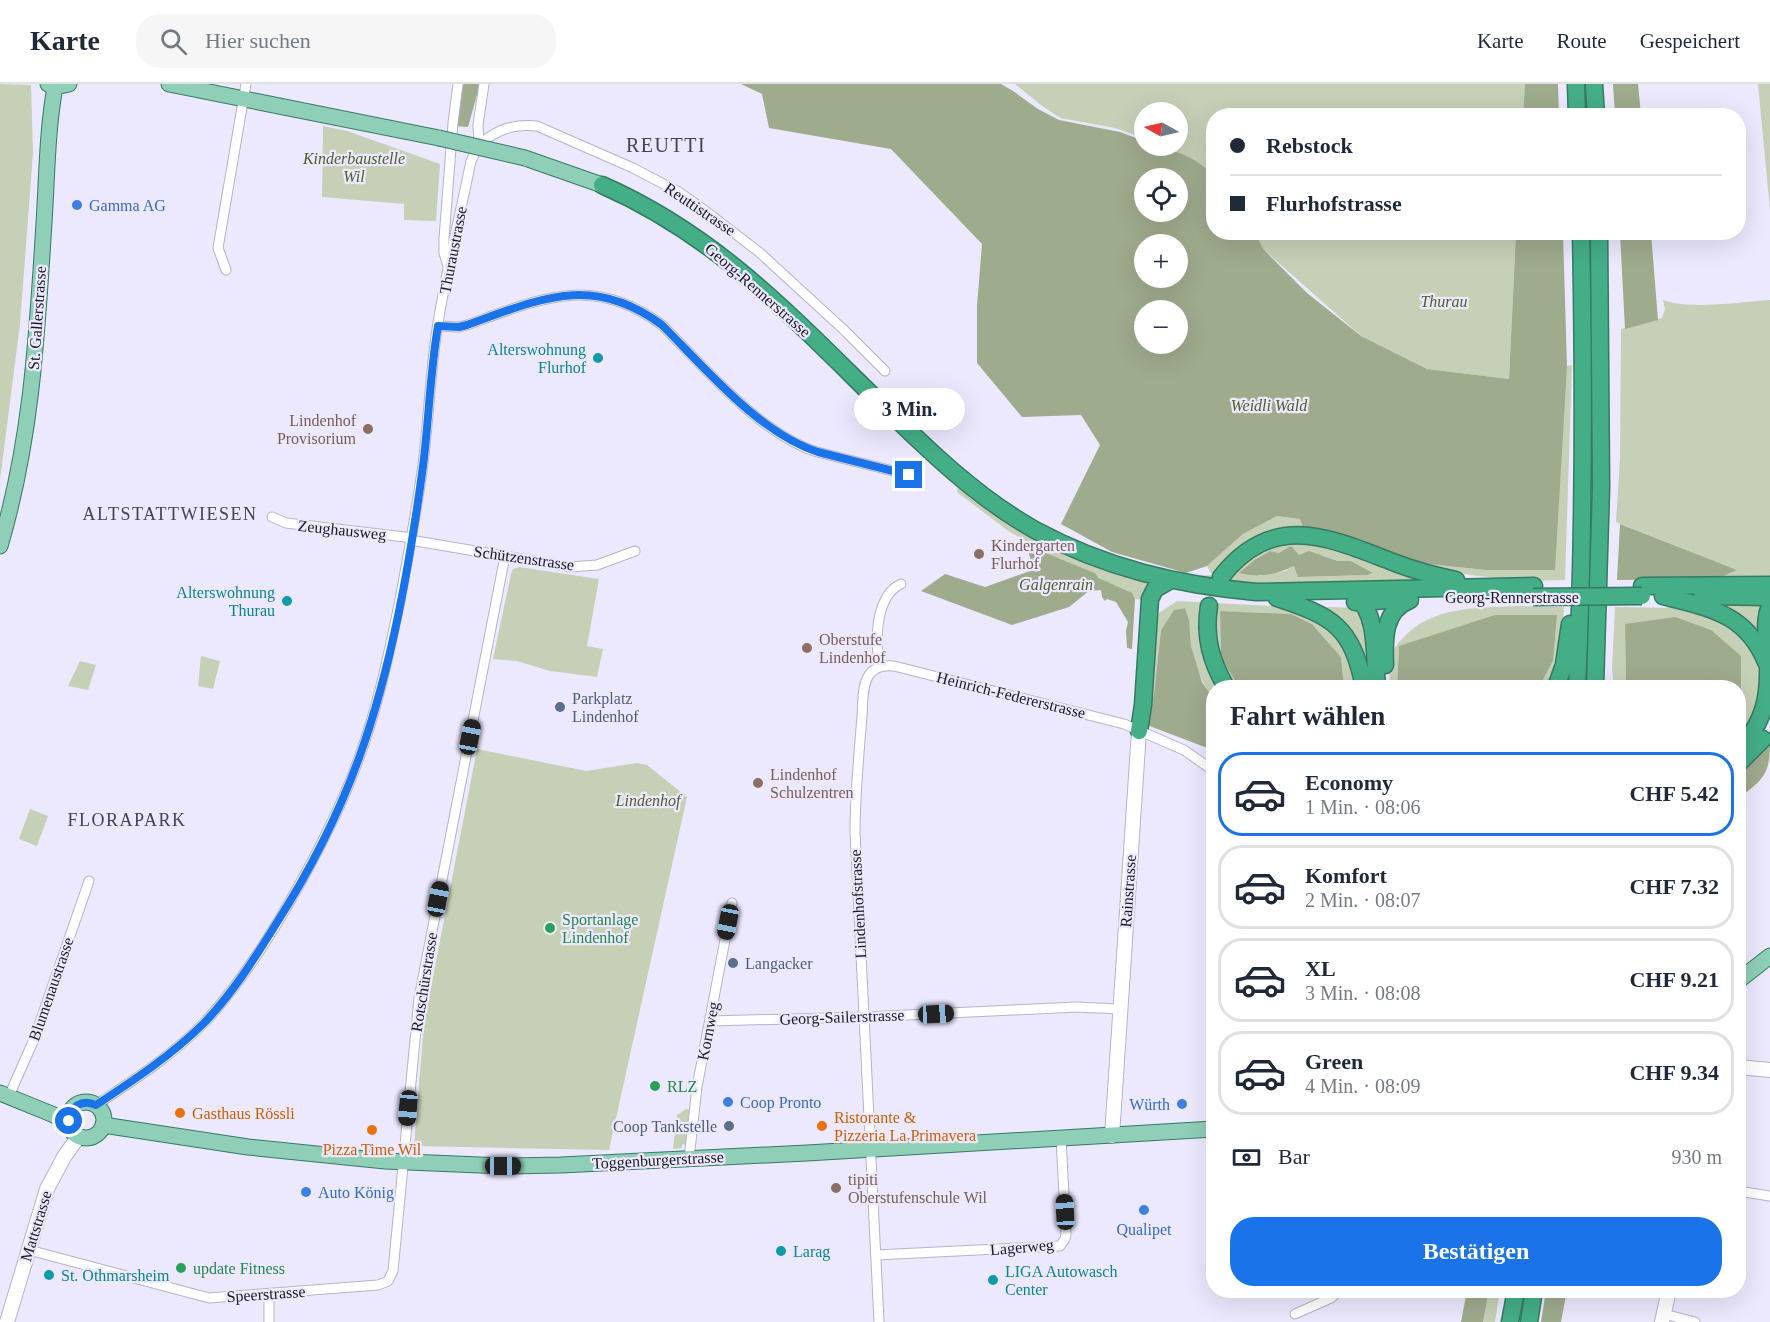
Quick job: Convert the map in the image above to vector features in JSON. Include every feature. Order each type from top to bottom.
[{"type":"highway","points":[[1576,84],[1577,108]]},
{"type":"highway","points":[[1594,84],[1596,108]]},
{"type":"highway","name":"Georg-Rennerstrasse","points":[[602,184],[663,215],[724,257],[781,306],[956,474],[1003,510],[1067,546],[1095,558],[1169,580],[1211,588],[1256,592],[1486,586],[1534,591]]},
{"type":"highway","points":[[1577,680],[1582,553],[1581,240]]},
{"type":"highway","points":[[1595,680],[1601,403],[1599,240]]},
{"type":"highway","points":[[1221,577],[1236,560],[1255,546],[1273,538],[1304,535],[1338,540],[1427,573],[1486,586]]},
{"type":"highway","points":[[1559,680],[1564,665],[1570,630],[1572,574],[1582,553]]},
{"type":"highway","points":[[1139,731],[1143,705],[1150,599],[1155,589],[1169,580]]},
{"type":"highway","points":[[1599,581],[1606,680]]},
{"type":"highway","points":[[1752,585],[1770,591]]},
{"type":"highway","name":"Georg-Rennerstrasse","points":[[1256,592],[1277,598],[1319,602],[1362,602],[1534,591],[1642,591],[1770,585]]},
{"type":"highway","points":[[1344,591],[1362,602],[1369,612],[1376,680]]},
{"type":"highway","name":"Georg-Rennerstrasse","points":[[1642,591],[1663,596],[1770,597]]},
{"type":"highway","points":[[1663,596],[1722,613],[1740,625],[1760,648],[1769,672]]},
{"type":"highway","points":[[1277,598],[1321,614],[1340,628],[1354,651],[1362,680]]},
{"type":"highway","points":[[1385,680],[1384,650],[1389,618],[1397,607],[1415,598]]},
{"type":"highway","points":[[1209,606],[1207,631],[1209,651],[1223,680]]},
{"type":"highway","points":[[1746,741],[1754,733],[1764,716],[1769,688],[1766,621],[1770,606]]},
{"type":"highway","points":[[1746,757],[1759,746],[1770,728]]},
{"type":"highway","points":[[1510,1322],[1514,1298]]},
{"type":"highway","points":[[1529,1322],[1533,1298]]},
{"type":"main road","name":"Georg-Rennerstrasse","points":[[169,84],[245,92],[525,158],[602,184]]},
{"type":"main road","name":"St. Gallerstrasse","points":[[0,546],[18,479],[33,375],[49,134],[57,85]]},
{"type":"main road","points":[[1746,975],[1770,956]]},
{"type":"main road","points":[[9,1096],[57,1107],[75,1107],[85,1102],[96,1105],[104,1116],[103,1125],[96,1135],[91,1137],[74,1131],[54,1115],[9,1096]]},
{"type":"main road","points":[[74,1131],[69,1116],[75,1107]]},
{"type":"main road","name":"Toggenburgerstrasse","points":[[103,1125],[258,1148],[404,1162],[532,1166],[1206,1130]]},
{"type":"street","points":[[449,268],[444,253],[444,238],[458,84]]},
{"type":"street","name":"Thuraustrasse","points":[[96,1105],[152,1066],[204,1022],[252,962],[288,906],[316,854],[343,799],[362,750],[389,653],[411,540],[423,466],[438,326],[471,161],[479,145],[478,124],[484,84]]},
{"type":"street","points":[[226,270],[218,248],[245,92]]},
{"type":"street","name":"Reuttistrasse","points":[[479,145],[491,134],[506,127],[537,126],[633,168],[677,191],[759,252],[885,371]]},
{"type":"street","points":[[438,326],[467,325],[541,298],[561,295],[588,294],[619,301],[650,316],[662,325],[760,421],[803,448],[909,475]]},
{"type":"street","name":"Zeughausweg","points":[[272,517],[286,523],[405,537],[411,540]]},
{"type":"street","name":"Schützenstrasse","points":[[411,540],[570,567],[597,565],[636,551]]},
{"type":"street","name":"Rotschürstrasse","points":[[404,1162],[419,998],[505,556]]},
{"type":"street","points":[[881,666],[876,644],[881,611],[891,591],[901,584]]},
{"type":"street","name":"Heinrich-Federerstrasse","points":[[881,666],[894,666],[1124,724],[1139,731]]},
{"type":"street","name":"Lindenhofstrasse","points":[[879,1322],[855,808],[865,688],[868,676],[881,666]]},
{"type":"street","points":[[1139,731],[1184,750],[1206,765]]},
{"type":"street","name":"Rainstrasse","points":[[1112,1136],[1139,731]]},
{"type":"street","name":"Blumenaustrasse","points":[[9,1096],[36,1037],[88,881]]},
{"type":"street","name":"Kornweg","points":[[689,1159],[697,1087],[732,903]]},
{"type":"street","name":"Georg-Sailerstrasse","points":[[710,1021],[865,1017],[1077,1007],[1119,1009]]},
{"type":"street","points":[[1746,1068],[1770,1070]]},
{"type":"street","name":"Mattstrasse","points":[[7,1322],[47,1189],[64,1157],[74,1131]]},
{"type":"street","name":"Lagerweg","points":[[876,1255],[1060,1246],[1066,1234],[1061,1138]]},
{"type":"street","name":"Speerstrasse","points":[[29,1250],[209,1298],[378,1285],[388,1281],[393,1271],[404,1162]]},
{"type":"street","points":[[1746,1192],[1770,1196]]},
{"type":"street","points":[[268,1294],[269,1322]]},
{"type":"street","points":[[1295,1314],[1331,1298]]},
{"type":"street","points":[[1667,1298],[1663,1318],[1695,1322]]},
{"type":"green space","points":[[0,84],[31,85],[33,153],[20,324],[0,480]]},
{"type":"green space","points":[[462,84],[480,84],[468,127],[455,126]]},
{"type":"green space","name":"Weidli Wald","points":[[741,84],[1001,84],[1059,120],[1120,132],[1134,137],[1134,156],[1186,156],[1206,169],[1206,240],[1259,240],[1264,250],[1307,293],[1361,336],[1427,369],[1509,379],[1516,240],[1563,240],[1567,366],[1555,570],[1486,570],[1417,563],[1341,534],[1303,528],[1300,519],[1277,516],[1243,534],[1207,566],[1186,573],[1112,552],[1061,524],[1100,445],[1081,415],[1022,417],[977,363],[977,306],[982,244],[891,149],[769,128],[762,94]]},
{"type":"green space","points":[[1015,84],[1525,84],[1523,108],[1206,108],[1206,170],[1184,156],[1188,156],[1188,102],[1134,102],[1134,135],[1115,128],[1060,118]]},
{"type":"green space","points":[[1525,84],[1558,84],[1559,108],[1523,108]]},
{"type":"green space","points":[[1613,84],[1638,84],[1640,108],[1615,108]]},
{"type":"green space","points":[[1758,84],[1770,84],[1770,210]]},
{"type":"green space","name":"Kinderbaustelle Wil","points":[[323,126],[347,131],[440,164],[436,221],[404,220],[404,204],[322,197]]},
{"type":"green space","name":"Thurau","points":[[1259,240],[1516,240],[1509,379],[1427,369],[1361,336],[1264,250]]},
{"type":"green space","points":[[1620,240],[1652,240],[1658,320],[1625,329]]},
{"type":"green space","points":[[1663,300],[1701,305],[1770,300],[1770,580],[1717,579],[1736,570],[1616,522],[1620,458],[1621,329],[1662,318],[1665,309]]},
{"type":"green space","points":[[1572,365],[1565,580],[1490,578],[1417,563],[1486,570],[1567,366]]},
{"type":"green space","points":[[959,484],[1053,548],[1105,571],[1150,584],[1145,600],[1135,599],[1127,591],[1104,581],[1095,573],[1046,553],[1007,530],[957,492]]},
{"type":"green space","points":[[1277,516],[1300,519],[1303,528],[1252,540],[1233,553],[1213,575],[1250,553],[1298,538],[1446,582],[1249,584],[1188,576],[1212,575],[1207,566],[1243,534]],"holes":[[[1270,551],[1295,552],[1299,555],[1325,556],[1338,561],[1351,561],[1373,573],[1299,577],[1294,566],[1285,571],[1259,576],[1256,559]]]},
{"type":"green space","points":[[1620,524],[1737,570],[1717,579],[1617,580]]},
{"type":"green space","name":"Galgenrain","points":[[1026,541],[1046,553],[1095,573],[1099,578],[1132,593],[1135,599],[1132,649],[1127,648],[1128,622],[1116,602],[1107,599],[1105,601],[1101,590],[1089,591],[1069,607],[1012,625],[921,591],[945,574],[985,587],[1033,570]]},
{"type":"green space","points":[[1291,546],[1299,555],[1309,551],[1338,561],[1351,561],[1373,573],[1298,577],[1294,566],[1267,575],[1239,573],[1270,551],[1279,553]]},
{"type":"green space","points":[[519,567],[599,579],[587,646],[603,649],[597,677],[550,671],[517,661],[493,659],[511,574],[513,569]]},
{"type":"green space","points":[[1177,601],[1273,606],[1313,616],[1341,639],[1356,680],[1343,680],[1341,657],[1312,624],[1291,614],[1220,611],[1221,658],[1235,680],[1228,680],[1202,606],[1200,637],[1215,680],[1206,680],[1206,687],[1191,646],[1185,608],[1174,610],[1161,630],[1154,694],[1147,725],[1154,627],[1159,613]]},
{"type":"green space","points":[[1712,603],[1765,604],[1763,638]]},
{"type":"green space","points":[[1326,607],[1361,608],[1372,680],[1369,680]]},
{"type":"green space","points":[[1486,607],[1564,607],[1561,646],[1552,680],[1543,680],[1553,661],[1556,615],[1528,616],[1399,646],[1397,680],[1390,680],[1389,665],[1392,653],[1400,641],[1414,628],[1441,615]]},
{"type":"green space","points":[[1615,607],[1686,608],[1715,615],[1745,637],[1761,664],[1762,700],[1746,729],[1746,680],[1741,680],[1741,656],[1625,624],[1626,680],[1613,680]]},
{"type":"green space","points":[[1185,608],[1189,620],[1191,646],[1202,682],[1206,688],[1206,747],[1147,725],[1154,694],[1161,630],[1174,610]]},
{"type":"green space","points":[[1220,611],[1291,614],[1312,624],[1341,657],[1343,680],[1235,680],[1221,658]]},
{"type":"green space","points":[[1495,615],[1557,615],[1553,661],[1543,680],[1397,680],[1399,646]]},
{"type":"green space","points":[[1675,617],[1711,630],[1741,656],[1741,680],[1626,680],[1625,624]]},
{"type":"green space","points":[[201,656],[220,661],[213,689],[198,686]]},
{"type":"green space","points":[[80,661],[96,665],[88,690],[68,686]]},
{"type":"green space","points":[[1770,742],[1767,769],[1760,780],[1746,792],[1746,766],[1767,748]]},
{"type":"green space","name":"Sportanlage Lindenhof","points":[[477,749],[586,771],[637,763],[647,765],[687,797],[609,1150],[414,1146],[424,1024]]},
{"type":"green space","points":[[30,809],[48,816],[37,846],[19,839]]},
{"type":"green space","points":[[686,1109],[691,1110],[687,1144],[682,1145],[682,1148],[673,1149],[675,1130],[679,1131],[680,1121],[677,1120],[677,1115]]},
{"type":"green space","points":[[1466,1298],[1488,1298],[1483,1322],[1461,1322]]},
{"type":"green space","points":[[1488,1298],[1499,1298],[1495,1322],[1483,1322]]},
{"type":"green space","points":[[1545,1298],[1566,1298],[1561,1322],[1541,1322]]},
{"type":"place","name":"Gamma AG","points":[[77,205]]},
{"type":"place","name":"Alterswohnung Flurhof","points":[[598,358]]},
{"type":"place","name":"Lindenhof Provisorium","points":[[368,429]]},
{"type":"place","name":"Kindergarten Flurhof","points":[[979,554]]},
{"type":"place","name":"Alterswohnung Thurau","points":[[287,601]]},
{"type":"place","name":"Oberstufe Lindenhof","points":[[807,648]]},
{"type":"place","name":"Parkplatz Lindenhof","points":[[560,707]]},
{"type":"place","name":"Lindenhof Schulzentren","points":[[758,783]]},
{"type":"place","name":"Sportanlage Lindenhof","points":[[550,928]]},
{"type":"place","name":"Langacker","points":[[733,963]]},
{"type":"place","name":"RLZ","points":[[655,1086]]},
{"type":"place","name":"Coop Pronto","points":[[728,1102]]},
{"type":"place","name":"Würth","points":[[1182,1104]]},
{"type":"place","name":"Gasthaus Rössli","points":[[180,1113]]},
{"type":"place","name":"Coop Tankstelle","points":[[729,1126]]},
{"type":"place","name":"Ristorante & Pizzeria La Primavera","points":[[822,1126]]},
{"type":"place","name":"Pizza Time Wil","points":[[372,1130]]},
{"type":"place","name":"tipiti Oberstufenschule Wil","points":[[836,1188]]},
{"type":"place","name":"Auto König","points":[[306,1192]]},
{"type":"place","name":"Qualipet","points":[[1144,1210]]},
{"type":"place","name":"Larag","points":[[781,1251]]},
{"type":"place","name":"update Fitness","points":[[181,1268]]},
{"type":"place","name":"St. Othmarsheim","points":[[49,1275]]},
{"type":"place","name":"LIGA Autowasch Center","points":[[993,1280]]},
{"type":"district","name":"REUTTI","points":[[666,145]]},
{"type":"district","name":"ALTSTATTWIESEN","points":[[170,514]]},
{"type":"district","name":"FLORAPARK","points":[[127,820]]},
{"type":"route","points":[[69,1121],[71,1111],[75,1107],[85,1102],[96,1105],[161,1060],[204,1022],[219,1005],[262,948],[288,906],[343,799],[373,715],[389,653],[423,466],[438,326],[467,325],[541,298],[561,295],[588,294],[619,301],[634,307],[662,325],[760,421],[803,448],[909,475]]},
{"type":"park label","name":"Lindenhof","points":[[648,800]]}]
